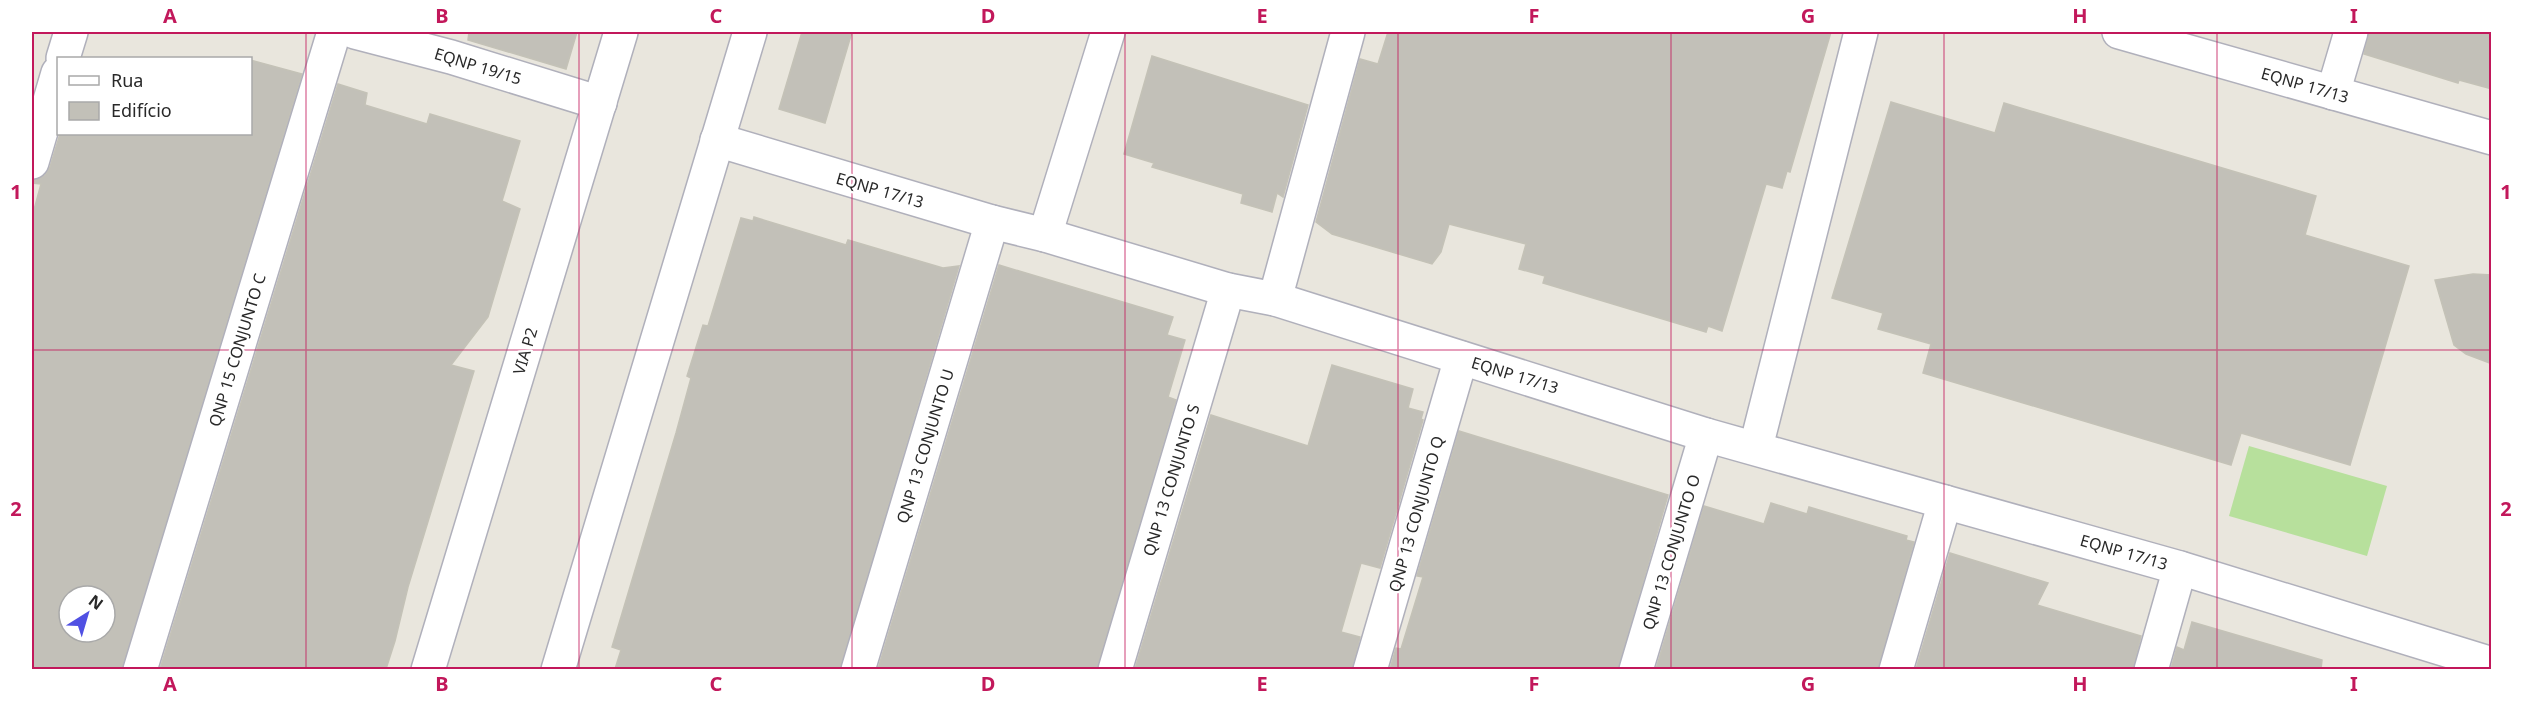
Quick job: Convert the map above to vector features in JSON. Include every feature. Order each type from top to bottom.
[{"type":"street","points":[[63,57],[71,32]]},
{"type":"street","name":"QNP 15 CONJUNTO C","points":[[140,669],[334,32]]},
{"type":"street","name":"EQNP 19/15","points":[[355,32],[451,57],[600,103]]},
{"type":"street","name":"VIA P2","points":[[428,669],[621,32]]},
{"type":"street","points":[[558,669],[750,32]]},
{"type":"street","points":[[1045,236],[1108,32]]},
{"type":"street","points":[[1275,299],[1348,32]]},
{"type":"street","points":[[1756,447],[1861,32]]},
{"type":"street","name":"EQNP 17/13","points":[[2119,32],[2492,138]]},
{"type":"street","points":[[2333,93],[2351,32]]},
{"type":"street","points":[[32,162],[57,76]]},
{"type":"street","name":"EQNP 17/13","points":[[717,140],[1228,290],[1275,299],[1706,435],[1756,447],[2180,568],[2425,657],[2492,664]]},
{"type":"street","name":"QNP 13 CONJUNTO U","points":[[858,669],[992,222]]},
{"type":"street","name":"QNP 13 CONJUNTO S","points":[[1115,669],[1228,290]]},
{"type":"street","name":"QNP 13 CONJUNTO Q","points":[[1370,669],[1461,358]]},
{"type":"street","name":"QNP 13 CONJUNTO O","points":[[1636,669],[1706,435]]},
{"type":"street","points":[[1896,669],[1946,502]]},
{"type":"street","points":[[2151,669],[2180,568]]},
{"type":"green space","points":[[2249,446],[2387,486],[2367,556],[2229,516]]},
{"type":"building","points":[[469,32],[577,32],[566,69],[468,40]]},
{"type":"building","points":[[802,32],[852,32],[825,123],[779,109]]},
{"type":"building","points":[[1388,32],[1831,32],[1790,172],[1787,171],[1782,188],[1766,184],[1722,331],[1708,326],[1706,332],[1543,283],[1545,276],[1519,269],[1526,244],[1449,224],[1441,252],[1432,264],[1332,234],[1316,222],[1360,59],[1378,64]]},
{"type":"building","points":[[2369,32],[2492,32],[2492,89],[2459,80],[2458,83],[2364,54]]},
{"type":"building","points":[[1152,56],[1308,105],[1283,197],[1277,193],[1272,212],[1241,203],[1243,194],[1152,167],[1154,163],[1124,154]]},
{"type":"building","points":[[252,61],[302,74],[122,669],[32,669],[32,217],[41,184],[32,183],[32,180],[45,175],[50,167],[60,135],[252,135]]},
{"type":"building","points":[[338,84],[367,93],[365,105],[427,124],[430,114],[520,141],[502,201],[520,209],[488,317],[451,365],[474,371],[408,587],[395,641],[386,669],[160,669]]},
{"type":"building","points":[[1891,102],[1995,133],[2004,103],[2316,196],[2305,235],[2409,266],[2350,465],[2241,433],[2231,465],[1923,373],[1931,344],[1878,329],[1883,313],[1832,298]]},
{"type":"building","points":[[754,217],[846,245],[848,240],[943,268],[959,266],[840,669],[615,669],[621,650],[612,647],[676,433],[691,378],[687,376],[703,325],[708,326],[741,218],[753,221]]},
{"type":"building","points":[[999,265],[1173,317],[1167,335],[1185,340],[1168,397],[1176,400],[1097,669],[878,669]]},
{"type":"building","points":[[2473,274],[2492,275],[2492,364],[2466,354],[2454,345],[2435,280]]},
{"type":"building","points":[[1332,365],[1413,389],[1408,408],[1423,412],[1421,419],[1423,420],[1380,568],[1361,563],[1341,632],[1360,637],[1352,669],[1135,669],[1211,415],[1308,446]]},
{"type":"building","points":[[1459,431],[1668,495],[1618,669],[1390,669],[1396,648],[1401,649],[1423,577],[1417,576]]},
{"type":"building","points":[[1771,503],[1807,514],[1809,507],[1907,536],[1906,540],[1914,542],[1878,669],[1656,669],[1704,506],[1764,524]]},
{"type":"building","points":[[1950,553],[2048,583],[2037,605],[2141,636],[2133,669],[1916,669]]},
{"type":"building","points":[[2192,622],[2322,660],[2321,669],[2171,669],[2177,647],[2184,650]]}]
